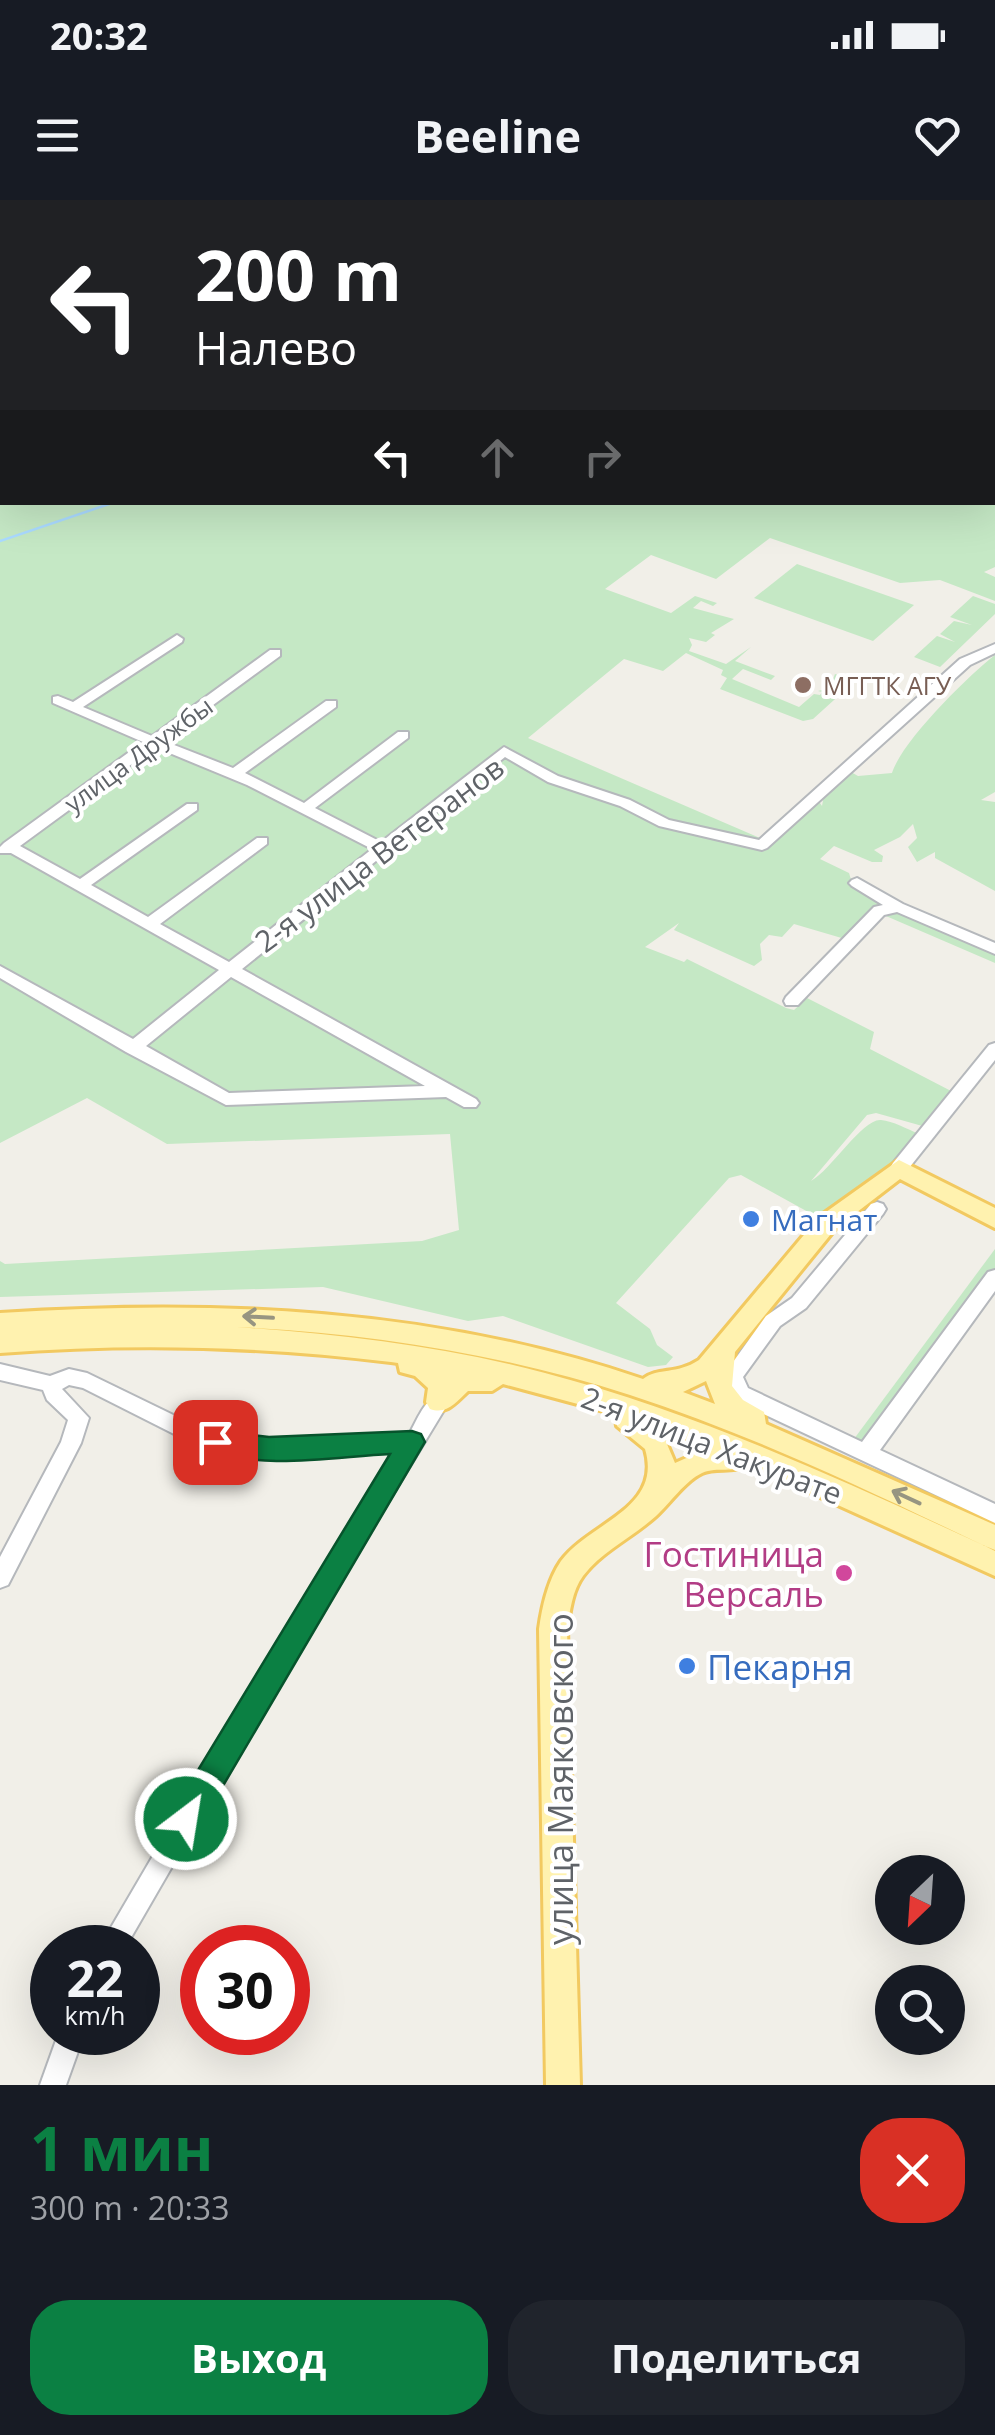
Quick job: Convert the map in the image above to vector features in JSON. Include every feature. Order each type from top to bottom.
[{"type":"main road","points":[[856,1475],[732,1408],[719,1388],[753,1313],[827,1223],[899,1168],[995,1219]]},
{"type":"main road","points":[[0,1323],[140,1315],[394,1322],[458,1331],[628,1396],[736,1459],[786,1480],[856,1475]]},
{"type":"main road","name":"2-я улица Хакурате","points":[[0,1343],[62,1338],[221,1336],[367,1348],[628,1396],[740,1449],[856,1475],[995,1538]]},
{"type":"main road","points":[[62,1338],[306,1351],[484,1379],[628,1396],[756,1421]]},
{"type":"main road","points":[[628,1396],[685,1382],[728,1364]]},
{"type":"main road","points":[[422,1367],[441,1384],[439,1402]]},
{"type":"main road","points":[[439,1402],[462,1381],[484,1379]]},
{"type":"main road","points":[[628,1396],[660,1447],[664,1468],[649,1505]]},
{"type":"main road","name":"улица Маяковского","points":[[563,2085],[554,1629],[557,1603],[570,1570],[700,1460],[736,1459]]},
{"type":"main road","name":"2-я улица Хакурате","points":[[856,1475],[898,1519],[995,1564]]},
{"type":"street","points":[[74,708],[177,639]]},
{"type":"street","name":"2-я улица Ветеранов","points":[[132,1048],[504,751],[553,780],[625,803],[664,823],[762,845],[965,662],[995,648]]},
{"type":"street","name":"улица Дружбы","points":[[5,850],[275,653]]},
{"type":"street","points":[[58,700],[232,776],[382,848]]},
{"type":"street","points":[[232,776],[331,704]]},
{"type":"street","points":[[304,810],[403,735]]},
{"type":"street","points":[[80,886],[192,807]]},
{"type":"street","points":[[149,924],[262,840]]},
{"type":"street","points":[[5,850],[80,886],[470,1103]]},
{"type":"street","points":[[857,883],[898,907],[995,949]]},
{"type":"street","points":[[792,1001],[879,911],[898,907]]},
{"type":"street","points":[[0,972],[226,1098],[448,1090]]},
{"type":"street","points":[[899,1168],[995,1048]]},
{"type":"street","points":[[728,1364],[799,1303],[877,1209]]},
{"type":"street","points":[[856,1475],[995,1277]]},
{"type":"street","name":"2-я улица Хакурате","points":[[728,1364],[741,1394],[856,1475],[995,1514]]},
{"type":"street","points":[[0,1372],[50,1384],[69,1377],[87,1381],[192,1434],[242,1448],[412,1442]]},
{"type":"street","points":[[0,1578],[71,1442],[78,1418],[54,1394],[50,1384]]},
{"type":"street","points":[[125,1925],[439,1402]]},
{"type":"street","points":[[53,2085],[64,2055]]},
{"type":"green space","points":[[0,505],[995,505],[995,567],[984,572],[995,577],[995,601],[940,580],[900,583],[770,538],[716,579],[651,555],[605,589],[671,613],[695,596],[717,603],[713,606],[701,601],[693,608],[734,619],[711,633],[715,635],[706,642],[689,638],[689,651],[726,664],[751,647],[735,661],[775,676],[771,680],[743,669],[732,679],[799,707],[814,694],[820,695],[822,692],[818,691],[826,689],[835,674],[855,681],[813,719],[803,721],[720,689],[727,678],[721,675],[723,670],[686,653],[663,671],[624,659],[528,738],[769,842],[818,800],[822,806],[824,795],[851,772],[858,776],[892,773],[922,727],[995,655],[995,792],[981,800],[995,802],[995,891],[935,858],[935,852],[917,862],[908,847],[917,838],[913,824],[900,837],[874,850],[883,856],[882,862],[872,862],[834,846],[820,859],[849,873],[853,886],[882,902],[845,939],[794,924],[782,937],[769,935],[760,944],[762,960],[754,966],[674,930],[679,923],[645,947],[684,962],[687,959],[786,1008],[794,1010],[807,998],[874,1032],[870,1049],[953,1092],[926,1127],[876,1113],[867,1115],[811,1181],[874,1122],[890,1122],[919,1134],[897,1163],[819,1218],[741,1175],[729,1178],[616,1303],[650,1329],[657,1345],[673,1357],[666,1365],[648,1367],[503,1316],[468,1321],[323,1287],[0,1297],[0,1261],[5,1264],[422,1241],[459,1230],[450,1134],[167,1144],[87,1098],[0,1143]]},
{"type":"green space","points":[[797,564],[914,605],[873,641],[754,598]]},
{"type":"green space","points":[[973,596],[995,604],[995,614],[940,667],[914,657],[937,636],[955,642],[940,634],[954,621],[972,625],[950,617]]},
{"type":"green space","points":[[892,909],[995,952],[995,963],[879,913]]},
{"type":"green space","points":[[995,1249],[995,1275],[869,1444],[851,1443]]},
{"type":"waterway","points":[[0,541],[106,505]]},
{"type":"place","name":"МГГТК АГУ","points":[[803,685]]},
{"type":"place","name":"Магнат","points":[[751,1219]]},
{"type":"place","name":"Гостиница Версаль","points":[[844,1573]]},
{"type":"place","name":"Пекарня","points":[[687,1666]]},
{"type":"route","points":[[186,1819],[412,1442],[269,1448],[215,1442]]}]
